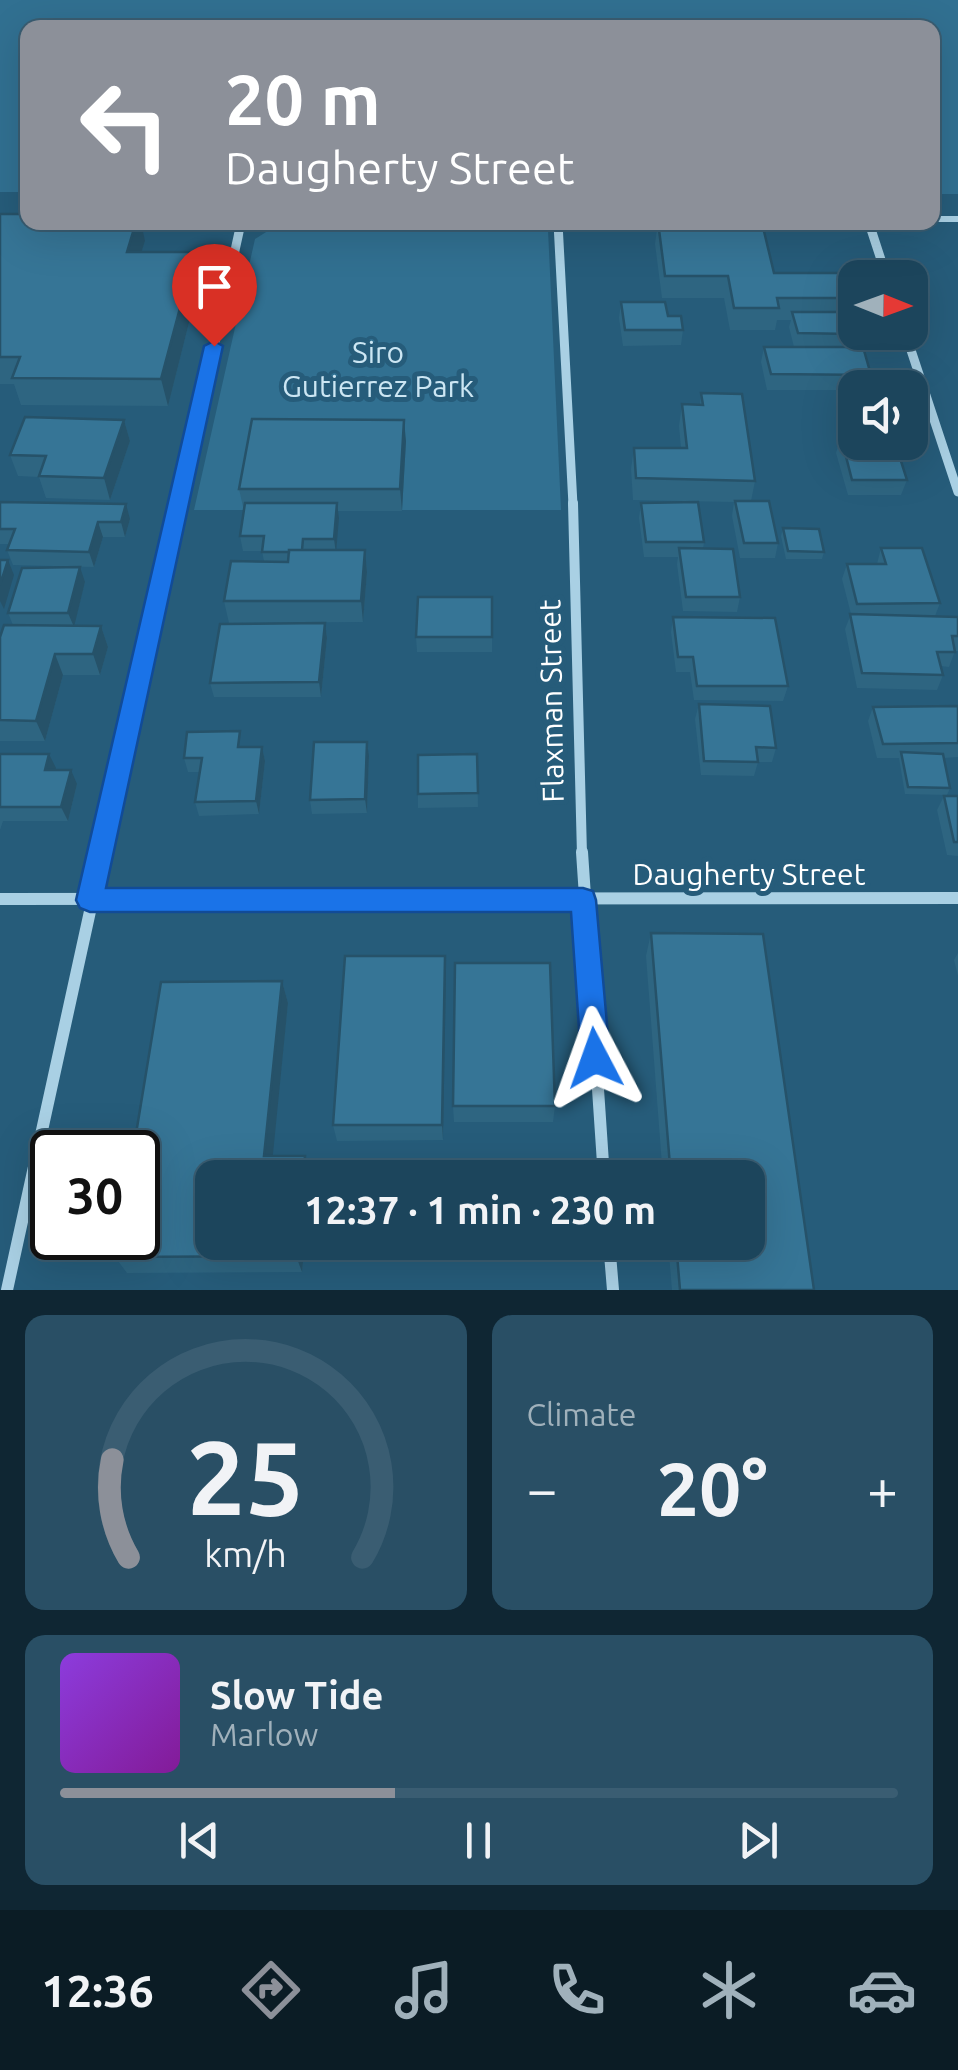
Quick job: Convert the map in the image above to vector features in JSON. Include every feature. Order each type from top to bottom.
[{"type":"street","points":[[6,1290],[239,230]]},
{"type":"street","name":"Flaxman Street","points":[[559,230],[572,425],[583,900],[603,1160]]},
{"type":"street","points":[[872,230],[881,260]]},
{"type":"street","points":[[911,350],[958,492]]},
{"type":"street","name":"Daugherty Street","points":[[0,899],[958,898]]},
{"type":"street","points":[[610,1260],[613,1290]]},
{"type":"green space","points":[[0,0],[958,0],[958,194],[940,194],[940,20],[20,20],[20,192],[0,192]]},
{"type":"green space","name":"Siro Gutierrez Park","points":[[269,230],[548,230],[561,510],[194,510],[255,239]]},
{"type":"building","points":[[0,214],[20,214],[20,230],[134,230],[127,252],[195,252],[161,379],[12,378],[20,357],[0,357]]},
{"type":"building","points":[[659,230],[764,230],[774,273],[838,273],[838,298],[777,298],[779,308],[734,308],[728,276],[665,276]]},
{"type":"building","points":[[621,302],[665,302],[668,316],[681,316],[683,330],[625,330]]},
{"type":"building","points":[[792,312],[838,312],[838,334],[798,333]]},
{"type":"building","points":[[764,347],[864,350],[870,370],[838,370],[838,375],[771,374]]},
{"type":"building","points":[[701,393],[742,394],[755,481],[636,478],[634,448],[687,448],[682,404],[703,405]]},
{"type":"building","points":[[25,417],[124,420],[104,478],[39,476],[46,456],[10,455]]},
{"type":"building","points":[[252,419],[404,420],[400,489],[239,489]]},
{"type":"building","points":[[847,460],[901,460],[907,480],[852,480]]},
{"type":"building","points":[[735,501],[769,501],[778,543],[744,543]]},
{"type":"building","points":[[0,502],[126,504],[121,522],[98,522],[89,552],[7,550],[15,529],[0,529]]},
{"type":"building","points":[[698,502],[704,542],[646,542],[641,503]]},
{"type":"building","points":[[245,503],[337,503],[334,539],[303,539],[302,550],[262,552],[264,536],[240,536]]},
{"type":"building","points":[[783,528],[819,529],[824,552],[788,551]]},
{"type":"building","points":[[679,548],[733,549],[740,597],[686,597]]},
{"type":"building","points":[[881,548],[922,548],[940,603],[857,604],[847,564],[886,564]]},
{"type":"building","points":[[289,550],[365,550],[361,601],[224,601],[231,561],[288,562]]},
{"type":"building","points":[[0,560],[8,560],[0,585]]},
{"type":"building","points":[[80,567],[68,613],[8,613],[22,568]]},
{"type":"building","points":[[418,597],[492,597],[492,637],[416,637]]},
{"type":"building","points":[[850,614],[958,617],[958,636],[952,636],[955,652],[937,652],[943,675],[862,673]]},
{"type":"building","points":[[673,617],[775,618],[788,686],[697,686],[693,657],[678,657]]},
{"type":"building","points":[[325,623],[319,682],[210,683],[220,624]]},
{"type":"building","points":[[4,625],[101,626],[93,654],[55,654],[36,721],[0,720],[0,637]]},
{"type":"building","points":[[699,704],[770,706],[776,748],[756,747],[758,762],[704,761]]},
{"type":"building","points":[[958,706],[958,743],[883,744],[873,707]]},
{"type":"building","points":[[240,731],[238,747],[262,747],[256,801],[195,802],[202,758],[184,758],[187,732]]},
{"type":"building","points":[[314,742],[367,742],[365,799],[310,800]]},
{"type":"building","points":[[901,752],[943,754],[950,788],[908,787]]},
{"type":"building","points":[[0,754],[49,754],[45,770],[71,770],[61,807],[0,807]]},
{"type":"building","points":[[477,754],[478,793],[418,794],[418,755]]},
{"type":"building","points":[[944,796],[958,796],[958,842],[954,842]]},
{"type":"building","points":[[651,933],[763,934],[814,1290],[680,1290],[678,1260],[765,1260],[765,1160],[670,1160]]},
{"type":"building","points":[[345,956],[445,956],[442,1125],[333,1125]]},
{"type":"building","points":[[455,963],[550,963],[555,1106],[453,1106]]},
{"type":"building","points":[[282,981],[264,1156],[305,1156],[305,1160],[195,1160],[195,1257],[160,1257],[160,1130],[137,1130],[161,982]]},
{"type":"route","points":[[214,346],[90,900],[583,900],[595,1058]]}]
